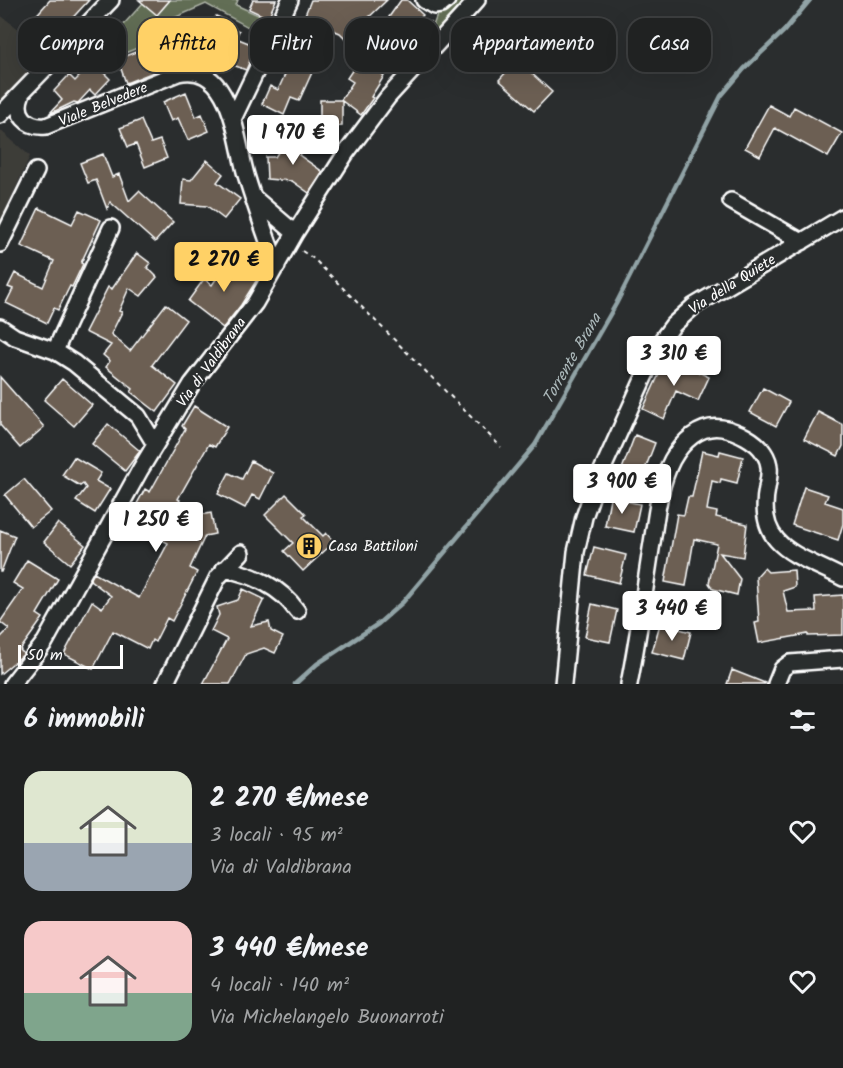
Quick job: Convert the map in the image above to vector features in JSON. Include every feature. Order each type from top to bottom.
[{"type":"street","points":[[0,116],[111,0]]},
{"type":"street","points":[[234,117],[290,0]]},
{"type":"street","points":[[424,0],[434,6],[441,5],[447,0]]},
{"type":"street","name":"Via di Valdibrana","points":[[12,684],[45,642],[155,444],[192,384],[255,303],[346,153],[381,105],[433,45],[477,0]]},
{"type":"street","name":"Viale Belvedere","points":[[21,96],[18,107],[24,120],[36,126],[46,126],[172,75],[193,71],[207,78],[221,91],[234,117],[239,146],[253,197],[277,266]]},
{"type":"street","points":[[0,244],[36,171]]},
{"type":"street","points":[[253,197],[293,238]]},
{"type":"street","points":[[731,201],[802,242]]},
{"type":"street","name":"Via della Quiete","points":[[563,684],[580,533],[595,486],[652,356],[666,333],[694,306],[843,217]]},
{"type":"street","points":[[55,351],[111,228]]},
{"type":"street","points":[[0,327],[15,337],[55,351],[74,363],[138,416],[155,444]]},
{"type":"street","points":[[138,416],[166,426]]},
{"type":"street","points":[[629,684],[664,482],[679,449],[697,432],[712,427],[727,430],[747,438],[762,450],[770,467],[764,512],[765,522],[772,536],[795,555],[843,578]]},
{"type":"street","points":[[165,684],[218,577],[241,553]]},
{"type":"street","points":[[224,569],[247,573],[256,578],[286,597],[297,611]]},
{"type":"street","points":[[776,684],[780,672],[790,663],[843,659]]},
{"type":"path","points":[[293,238],[501,447]]},
{"type":"shaded area","points":[[0,15],[18,28],[18,72],[36,72],[0,112]]},
{"type":"shaded area","points":[[0,130],[30,156],[0,223]]},
{"type":"green space","points":[[170,0],[238,0],[236,5],[265,18],[250,18],[250,28],[238,21],[238,18],[232,18],[206,4],[174,18],[138,18],[138,48],[126,53],[126,22],[143,3],[157,15]]},
{"type":"green space","points":[[459,0],[472,0],[454,18],[451,18],[451,21],[439,33],[439,18],[436,18],[439,10]]},
{"type":"building","points":[[50,0],[89,0],[72,18],[34,18]]},
{"type":"building","points":[[139,0],[170,0],[157,15]]},
{"type":"building","points":[[253,0],[276,0],[268,18],[249,9]]},
{"type":"building","points":[[311,0],[387,0],[368,18],[345,18],[345,38],[333,30],[333,18],[304,18]]},
{"type":"building","points":[[401,0],[407,0],[423,15],[420,18],[389,17]]},
{"type":"building","points":[[238,39],[250,44],[250,60],[246,70],[238,67]]},
{"type":"building","points":[[138,51],[138,72],[154,72],[126,83],[122,72],[126,72],[126,56]]},
{"type":"building","points":[[84,72],[103,72],[110,79],[95,95],[90,90],[78,103],[74,102],[49,114],[62,100],[54,91],[69,75],[75,81]]},
{"type":"building","points":[[286,72],[312,72],[299,101],[291,98],[284,115],[262,104],[270,86],[278,90]]},
{"type":"building","points":[[351,72],[383,72],[384,76],[361,115],[342,101],[342,126],[320,127],[320,100],[341,100],[353,82],[347,78]]},
{"type":"building","points":[[506,72],[530,72],[552,92],[534,111],[499,80]]},
{"type":"building","points":[[186,92],[196,117],[202,114],[209,131],[188,140],[178,118],[171,121],[163,102]]},
{"type":"building","points":[[769,105],[789,116],[794,107],[842,133],[828,157],[775,128],[760,156],[745,148]]},
{"type":"building","points":[[141,120],[151,143],[160,140],[167,158],[145,167],[136,144],[128,147],[120,128]]},
{"type":"building","points":[[289,136],[305,148],[299,155],[323,172],[309,193],[292,181],[267,179],[266,157],[275,157]]},
{"type":"building","points":[[103,154],[112,177],[119,174],[129,201],[139,191],[173,222],[155,242],[110,202],[107,209],[96,180],[88,183],[80,163]]},
{"type":"building","points":[[207,160],[223,174],[217,182],[240,199],[224,219],[207,206],[181,204],[183,179],[191,180]]},
{"type":"building","points":[[39,208],[72,224],[79,210],[101,220],[72,287],[70,286],[58,310],[54,308],[47,323],[6,303],[13,289],[8,287],[15,273],[43,287],[54,261],[21,246]]},
{"type":"building","points":[[137,253],[150,263],[147,267],[157,277],[141,296],[129,288],[119,311],[122,312],[111,334],[130,351],[166,304],[186,320],[152,365],[177,385],[157,412],[131,392],[133,389],[106,367],[110,361],[103,355],[111,345],[85,332],[108,287],[112,289]]},
{"type":"building","points":[[231,258],[258,278],[223,328],[188,301],[204,279],[212,285]]},
{"type":"building","points":[[667,357],[709,377],[698,401],[676,391],[664,419],[643,409]]},
{"type":"building","points":[[0,377],[44,427],[20,448],[0,425]]},
{"type":"building","points":[[62,379],[92,405],[74,426],[44,400]]},
{"type":"building","points":[[763,388],[789,402],[776,426],[750,412]]},
{"type":"building","points":[[194,406],[227,427],[215,447],[209,444],[178,499],[180,500],[178,504],[200,515],[211,513],[215,534],[205,536],[190,568],[197,572],[172,621],[167,618],[155,642],[152,640],[148,649],[113,631],[93,669],[64,654],[92,601],[102,608],[111,596],[90,580],[94,573],[139,598],[168,543],[133,524],[137,516],[132,513],[145,489],[150,492],[185,429],[182,426]]},
{"type":"building","points":[[818,412],[843,425],[843,446],[838,456],[804,439]]},
{"type":"building","points":[[108,424],[140,451],[125,471],[92,444]]},
{"type":"building","points":[[635,435],[655,443],[642,477],[622,469]]},
{"type":"building","points":[[702,451],[719,455],[720,451],[743,457],[737,483],[721,479],[720,483],[712,481],[707,510],[717,512],[716,517],[747,524],[743,557],[720,553],[740,579],[737,595],[713,589],[709,583],[717,544],[694,539],[686,586],[665,582],[677,514],[684,515],[688,497],[692,497]]},
{"type":"building","points":[[74,457],[101,473],[96,481],[110,489],[95,513],[76,501],[86,488],[83,484],[80,486],[62,475]]},
{"type":"building","points":[[251,461],[273,473],[260,499],[252,495],[245,508],[218,494],[229,473],[242,479]]},
{"type":"building","points":[[24,479],[51,511],[31,527],[5,495]]},
{"type":"building","points":[[804,487],[828,495],[825,502],[843,508],[843,524],[838,540],[792,525]]},
{"type":"building","points":[[286,494],[323,536],[326,533],[334,542],[303,571],[284,551],[293,543],[265,515]]},
{"type":"building","points":[[610,498],[640,504],[634,532],[605,526]]},
{"type":"building","points":[[58,523],[85,545],[70,564],[44,542]]},
{"type":"building","points":[[0,530],[15,536],[1,572],[0,572]]},
{"type":"building","points":[[594,547],[626,555],[619,583],[587,575]]},
{"type":"building","points":[[27,560],[58,579],[37,614],[43,618],[20,650],[24,654],[0,674],[0,638],[9,629],[0,622],[23,589],[13,583]]},
{"type":"building","points":[[764,568],[768,572],[794,570],[795,587],[783,591],[788,612],[816,611],[815,597],[843,595],[843,635],[808,636],[808,634],[759,643],[755,623],[759,622],[756,577]]},
{"type":"building","points":[[243,589],[264,599],[251,626],[269,622],[271,631],[283,637],[275,653],[264,648],[246,654],[230,684],[203,684],[227,639],[211,631],[219,615],[217,607],[238,600]]},
{"type":"building","points":[[592,604],[617,610],[610,642],[585,637]]},
{"type":"building","points":[[660,624],[691,632],[684,660],[652,652]]},
{"type":"building","points":[[732,670],[765,683],[765,684],[727,684]]},
{"type":"waterway","name":"Torrente Brana","points":[[295,684],[317,664],[378,624],[403,602],[535,445],[616,304],[721,96],[744,69],[784,31],[810,0]]},
{"type":"place","name":"Casa Battiloni","points":[[309,546]]}]
